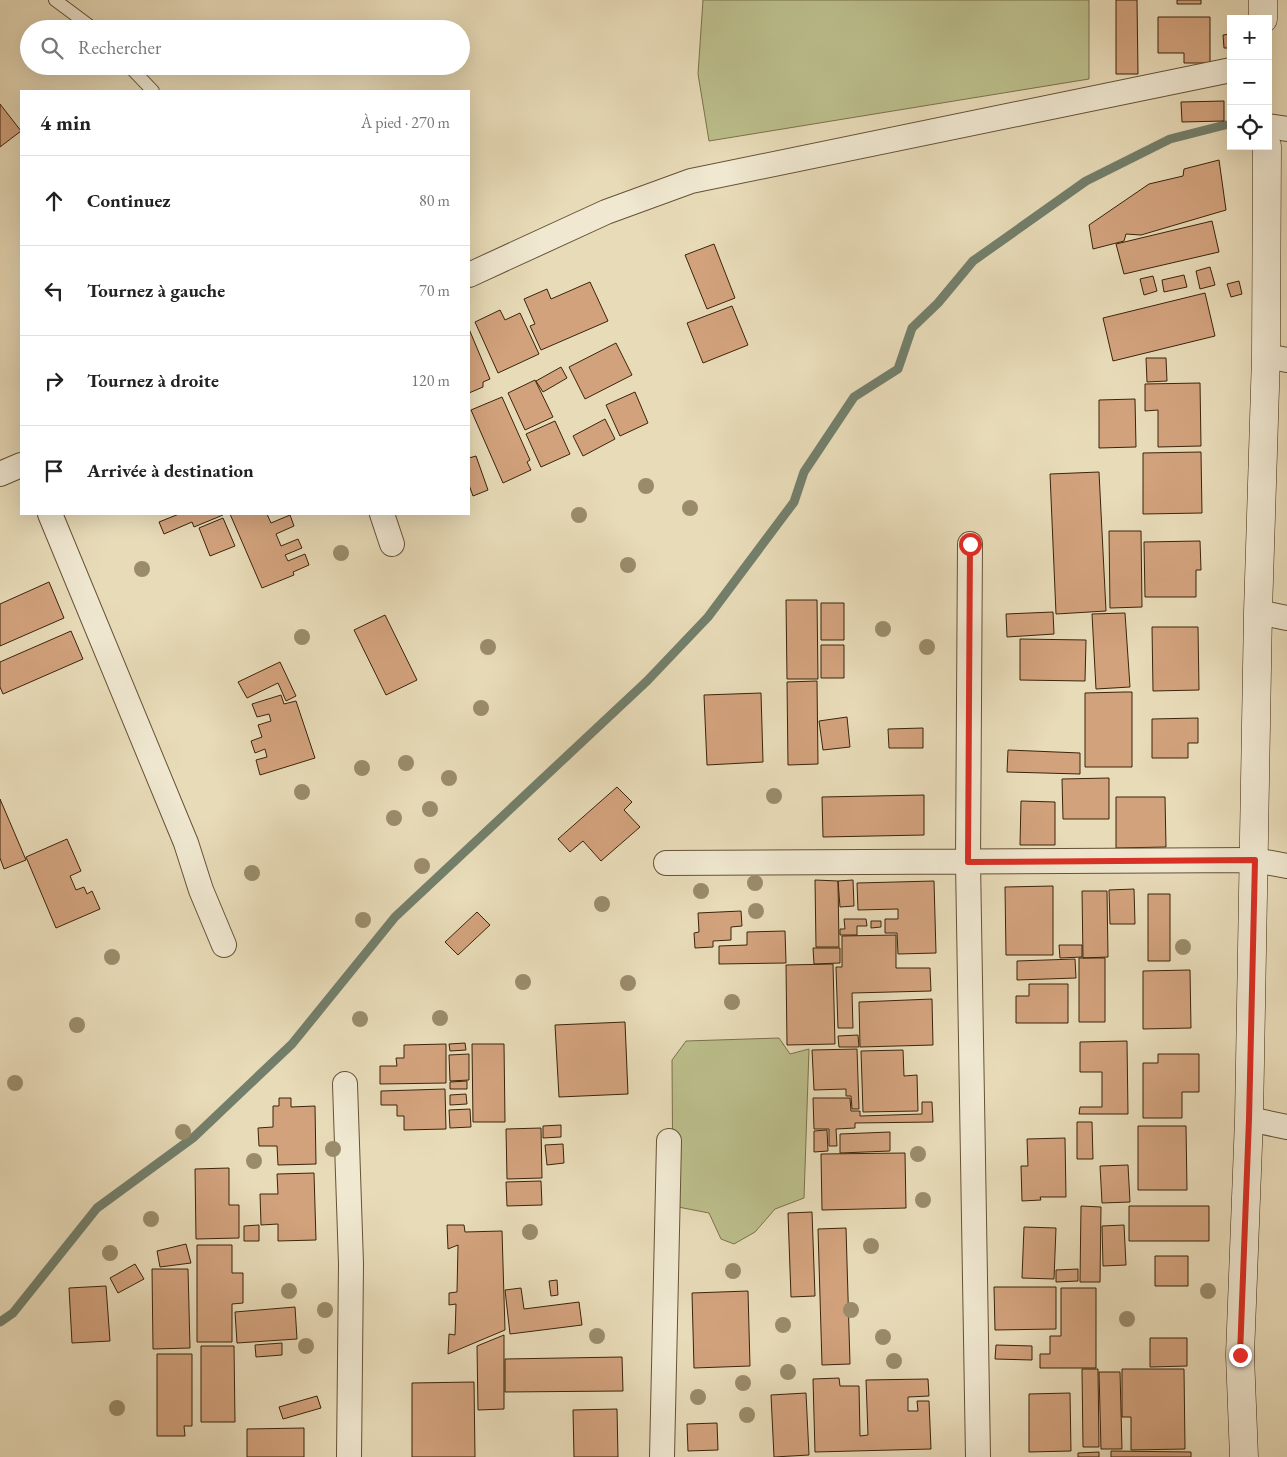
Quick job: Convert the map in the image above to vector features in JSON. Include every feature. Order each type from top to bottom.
[{"type":"street","points":[[1263,0],[1263,15]]},
{"type":"street","points":[[470,275],[606,212],[690,181],[1227,71]]},
{"type":"street","points":[[1272,127],[1287,129]]},
{"type":"street","points":[[1244,1457],[1240,1355],[1249,1119],[1258,612],[1277,358],[1267,150]]},
{"type":"street","points":[[0,474],[20,465]]},
{"type":"street","points":[[50,515],[186,843],[201,890],[224,945]]},
{"type":"street","points":[[382,515],[392,544]]},
{"type":"street","points":[[970,544],[968,862],[978,1457]]},
{"type":"street","points":[[1258,612],[1287,618]]},
{"type":"street","points":[[666,863],[1255,860],[1287,866]]},
{"type":"street","points":[[345,1084],[351,1264],[349,1457]]},
{"type":"street","points":[[1249,1119],[1287,1127]]},
{"type":"street","points":[[662,1457],[670,1141]]},
{"type":"lane","points":[[55,0],[82,20]]},
{"type":"lane","points":[[138,75],[152,90]]},
{"type":"green space","points":[[703,0],[1089,0],[1089,79],[709,141],[698,74]]},
{"type":"green space","points":[[779,1038],[790,1054],[809,1049],[804,1198],[775,1209],[755,1232],[734,1244],[721,1239],[709,1213],[673,1206],[672,1060],[686,1041]]},
{"type":"building","points":[[1116,0],[1137,0],[1138,74],[1116,74]]},
{"type":"building","points":[[1177,0],[1201,0],[1201,4],[1177,4]]},
{"type":"building","points":[[1158,17],[1210,17],[1210,63],[1184,63],[1184,53],[1158,53]]},
{"type":"building","points":[[1227,34],[1227,48],[1224,48],[1223,35]]},
{"type":"building","points":[[1224,101],[1224,121],[1182,122],[1181,102]]},
{"type":"building","points":[[0,104],[20,132],[0,147]]},
{"type":"building","points":[[1219,160],[1226,210],[1141,235],[1126,234],[1124,241],[1093,249],[1089,225],[1149,184],[1183,176],[1184,169]]},
{"type":"building","points":[[1212,221],[1219,252],[1124,274],[1116,244]]},
{"type":"building","points":[[714,244],[735,298],[707,309],[685,255]]},
{"type":"building","points":[[1210,267],[1215,285],[1200,289],[1196,271]]},
{"type":"building","points":[[1184,275],[1187,287],[1164,292],[1162,280]]},
{"type":"building","points":[[1153,276],[1157,291],[1144,295],[1140,279]]},
{"type":"building","points":[[1239,281],[1242,294],[1231,297],[1227,284]]},
{"type":"building","points":[[590,282],[608,321],[541,350],[530,326],[535,324],[524,299],[547,289],[551,299]]},
{"type":"building","points":[[1205,293],[1215,336],[1113,361],[1103,318]]},
{"type":"building","points":[[732,306],[748,345],[703,363],[687,323]]},
{"type":"building","points":[[500,310],[505,320],[520,313],[539,354],[498,373],[475,322]]},
{"type":"building","points":[[470,331],[490,379],[483,382],[483,387],[470,393]]},
{"type":"building","points":[[616,343],[632,375],[585,399],[569,367]]},
{"type":"building","points":[[1146,358],[1166,358],[1167,381],[1147,382]]},
{"type":"building","points":[[561,367],[567,378],[543,392],[536,381]]},
{"type":"building","points":[[535,380],[553,417],[525,430],[508,393]]},
{"type":"building","points":[[1200,383],[1201,446],[1158,447],[1158,410],[1145,411],[1145,384]]},
{"type":"building","points":[[635,392],[648,423],[620,436],[606,405]]},
{"type":"building","points":[[502,397],[530,460],[527,462],[531,470],[503,483],[471,410]]},
{"type":"building","points":[[1135,399],[1136,447],[1099,448],[1099,400]]},
{"type":"building","points":[[605,419],[615,439],[583,456],[573,436]]},
{"type":"building","points":[[555,421],[570,454],[541,467],[526,434]]},
{"type":"building","points":[[1201,452],[1202,513],[1143,514],[1143,453]]},
{"type":"building","points":[[476,456],[488,490],[473,496],[470,488],[470,458]]},
{"type":"building","points":[[1099,472],[1106,611],[1056,614],[1050,474]]},
{"type":"building","points":[[176,515],[223,515],[194,527],[192,522],[164,534],[159,522]]},
{"type":"building","points":[[230,515],[267,515],[271,523],[290,515],[294,526],[276,534],[281,546],[298,539],[302,548],[285,555],[288,561],[305,554],[309,565],[293,572],[294,575],[262,588]]},
{"type":"building","points":[[223,518],[235,546],[210,556],[199,528]]},
{"type":"building","points":[[1109,531],[1141,531],[1142,607],[1110,608]]},
{"type":"building","points":[[1200,541],[1201,570],[1196,570],[1196,597],[1145,597],[1144,542]]},
{"type":"building","points":[[49,582],[64,618],[0,646],[0,604]]},
{"type":"building","points":[[786,600],[817,600],[818,679],[787,679]]},
{"type":"building","points":[[821,603],[844,603],[844,640],[821,640]]},
{"type":"building","points":[[1053,612],[1054,634],[1007,637],[1006,614]]},
{"type":"building","points":[[1125,613],[1130,687],[1096,689],[1092,614]]},
{"type":"building","points":[[385,615],[417,680],[386,695],[354,630]]},
{"type":"building","points":[[1152,627],[1198,627],[1199,690],[1153,691]]},
{"type":"building","points":[[71,631],[83,659],[3,694],[0,687],[0,662]]},
{"type":"building","points":[[1020,639],[1086,640],[1085,681],[1020,680]]},
{"type":"building","points":[[821,645],[844,645],[844,678],[821,678]]},
{"type":"building","points":[[280,662],[296,696],[286,701],[278,683],[247,698],[238,682]]},
{"type":"building","points":[[817,681],[818,764],[788,765],[787,682]]},
{"type":"building","points":[[1132,692],[1132,767],[1085,767],[1085,693]]},
{"type":"building","points":[[761,693],[763,762],[707,765],[704,695]]},
{"type":"building","points":[[281,695],[284,704],[296,701],[315,758],[260,775],[256,760],[267,757],[265,749],[255,753],[251,741],[262,737],[258,725],[271,721],[269,714],[257,717],[252,704]]},
{"type":"building","points":[[847,717],[850,747],[823,750],[819,721]]},
{"type":"building","points":[[1198,718],[1198,743],[1188,743],[1188,758],[1152,758],[1152,719]]},
{"type":"building","points":[[923,728],[923,748],[889,748],[888,729]]},
{"type":"building","points":[[1008,750],[1080,753],[1080,774],[1007,772]]},
{"type":"building","points":[[1109,778],[1109,819],[1063,819],[1062,779]]},
{"type":"building","points":[[617,787],[632,802],[624,810],[640,827],[601,861],[583,841],[570,852],[558,839]]},
{"type":"building","points":[[924,795],[924,835],[823,837],[822,797]]},
{"type":"building","points":[[1116,797],[1165,797],[1166,847],[1116,848]]},
{"type":"building","points":[[0,799],[26,860],[4,869],[0,858]]},
{"type":"building","points":[[1021,801],[1055,802],[1055,845],[1020,845]]},
{"type":"building","points":[[67,839],[81,871],[70,876],[76,890],[84,887],[87,894],[92,891],[100,909],[56,928],[26,857]]},
{"type":"building","points":[[815,880],[838,881],[839,947],[816,947]]},
{"type":"building","points":[[853,880],[854,906],[840,907],[838,881]]},
{"type":"building","points":[[934,881],[936,953],[898,954],[897,933],[885,933],[885,919],[898,919],[898,909],[858,910],[857,883]]},
{"type":"building","points":[[1053,886],[1053,955],[1006,955],[1005,887]]},
{"type":"building","points":[[1134,889],[1135,924],[1110,924],[1109,890]]},
{"type":"building","points":[[1082,891],[1107,891],[1108,957],[1083,958]]},
{"type":"building","points":[[1148,894],[1170,894],[1170,961],[1148,961]]},
{"type":"building","points":[[741,911],[742,926],[731,927],[731,940],[713,941],[713,947],[695,948],[694,933],[699,932],[698,913]]},
{"type":"building","points":[[477,912],[490,925],[458,955],[445,942]]},
{"type":"building","points":[[844,919],[866,919],[867,926],[857,926],[857,935],[840,935],[840,929],[845,929]]},
{"type":"building","points":[[871,921],[881,921],[881,927],[871,928]]},
{"type":"building","points":[[785,931],[786,963],[719,964],[719,946],[747,945],[747,932]]},
{"type":"building","points":[[896,935],[896,968],[930,968],[931,991],[852,993],[853,1028],[838,1028],[836,967],[842,967],[842,936]]},
{"type":"building","points":[[1059,945],[1082,945],[1082,957],[1060,958]]},
{"type":"building","points":[[813,948],[840,948],[840,963],[814,964]]},
{"type":"building","points":[[1079,958],[1105,958],[1105,1022],[1079,1022]]},
{"type":"building","points":[[1075,959],[1076,978],[1017,980],[1017,961]]},
{"type":"building","points":[[833,964],[835,1044],[787,1045],[786,965]]},
{"type":"building","points":[[1190,970],[1191,1028],[1143,1029],[1143,971]]},
{"type":"building","points":[[1029,984],[1068,984],[1068,1023],[1016,1023],[1016,996],[1029,996]]},
{"type":"building","points":[[932,999],[933,1045],[860,1047],[859,1002]]},
{"type":"building","points":[[625,1022],[628,1094],[559,1097],[555,1025]]},
{"type":"building","points":[[858,1035],[859,1047],[839,1047],[838,1036]]},
{"type":"building","points":[[1127,1041],[1128,1114],[1079,1114],[1080,1107],[1102,1107],[1102,1072],[1080,1072],[1080,1042]]},
{"type":"building","points":[[465,1043],[466,1050],[450,1051],[449,1044]]},
{"type":"building","points":[[446,1044],[446,1083],[380,1084],[380,1066],[397,1066],[396,1058],[404,1058],[404,1045]]},
{"type":"building","points":[[472,1044],[504,1044],[505,1122],[473,1122]]},
{"type":"building","points":[[857,1049],[859,1109],[852,1109],[851,1096],[846,1096],[846,1089],[814,1090],[812,1050]]},
{"type":"building","points":[[903,1050],[904,1076],[917,1075],[918,1111],[863,1112],[861,1051]]},
{"type":"building","points":[[469,1054],[469,1080],[450,1081],[449,1055]]},
{"type":"building","points":[[1158,1054],[1199,1054],[1199,1092],[1182,1092],[1182,1118],[1143,1118],[1143,1063],[1158,1063]]},
{"type":"building","points":[[467,1081],[467,1089],[450,1089],[450,1082]]},
{"type":"building","points":[[445,1089],[446,1129],[404,1130],[404,1116],[397,1116],[397,1105],[381,1105],[381,1091]]},
{"type":"building","points":[[466,1094],[467,1104],[450,1105],[450,1095]]},
{"type":"building","points":[[279,1098],[291,1098],[291,1107],[315,1106],[316,1164],[278,1165],[277,1146],[259,1146],[258,1128],[273,1127],[273,1106],[279,1106]]},
{"type":"building","points":[[813,1098],[850,1098],[851,1111],[860,1111],[860,1116],[922,1114],[922,1102],[932,1102],[933,1122],[855,1123],[855,1128],[836,1129],[837,1146],[829,1146],[829,1129],[814,1129]]},
{"type":"building","points":[[470,1109],[471,1127],[450,1128],[449,1110]]},
{"type":"building","points":[[1077,1122],[1092,1122],[1093,1159],[1077,1159]]},
{"type":"building","points":[[561,1125],[561,1137],[543,1138],[543,1126]]},
{"type":"building","points":[[1138,1126],[1186,1126],[1187,1190],[1138,1190]]},
{"type":"building","points":[[541,1128],[542,1178],[507,1179],[506,1129]]},
{"type":"building","points":[[827,1130],[828,1151],[814,1152],[814,1131]]},
{"type":"building","points":[[890,1132],[890,1151],[840,1153],[840,1134]]},
{"type":"building","points":[[1065,1138],[1066,1197],[1040,1197],[1041,1200],[1022,1201],[1021,1166],[1028,1166],[1027,1139]]},
{"type":"building","points":[[563,1144],[564,1163],[547,1165],[545,1145]]},
{"type":"building","points":[[905,1153],[906,1208],[822,1210],[821,1154]]},
{"type":"building","points":[[1128,1165],[1130,1202],[1102,1203],[1100,1166]]},
{"type":"building","points":[[229,1168],[229,1205],[239,1205],[239,1238],[196,1239],[195,1169]]},
{"type":"building","points":[[314,1173],[316,1240],[278,1241],[278,1224],[261,1225],[260,1194],[278,1194],[277,1174]]},
{"type":"building","points":[[541,1181],[542,1205],[507,1206],[506,1182]]},
{"type":"building","points":[[1081,1206],[1101,1207],[1100,1282],[1080,1282]]},
{"type":"building","points":[[1129,1206],[1209,1206],[1209,1241],[1129,1241]]},
{"type":"building","points":[[812,1212],[815,1296],[791,1297],[788,1213]]},
{"type":"building","points":[[259,1225],[259,1241],[244,1241],[244,1226]]},
{"type":"building","points":[[447,1225],[464,1225],[465,1232],[502,1231],[505,1330],[448,1354],[449,1334],[455,1335],[456,1304],[449,1305],[449,1293],[457,1292],[458,1245],[448,1249]]},
{"type":"building","points":[[1124,1225],[1126,1265],[1103,1266],[1102,1226]]},
{"type":"building","points":[[1024,1227],[1056,1228],[1054,1279],[1022,1278]]},
{"type":"building","points":[[846,1228],[850,1364],[822,1365],[818,1229]]},
{"type":"building","points":[[186,1244],[191,1263],[160,1267],[157,1251]]},
{"type":"building","points":[[197,1245],[232,1245],[232,1273],[243,1273],[243,1303],[232,1304],[232,1342],[197,1342]]},
{"type":"building","points":[[1155,1256],[1188,1256],[1188,1286],[1155,1286]]},
{"type":"building","points":[[135,1264],[144,1279],[118,1293],[110,1278]]},
{"type":"building","points":[[152,1269],[188,1269],[190,1348],[153,1349]]},
{"type":"building","points":[[1078,1269],[1078,1281],[1056,1282],[1056,1270]]},
{"type":"building","points":[[557,1280],[558,1295],[551,1296],[549,1281]]},
{"type":"building","points":[[106,1286],[110,1341],[72,1343],[69,1288]]},
{"type":"building","points":[[994,1287],[1056,1287],[1056,1329],[995,1330]]},
{"type":"building","points":[[521,1288],[524,1309],[579,1302],[582,1325],[510,1334],[505,1290]]},
{"type":"building","points":[[1061,1288],[1096,1288],[1096,1368],[1040,1368],[1040,1354],[1050,1354],[1050,1336],[1061,1336]]},
{"type":"building","points":[[748,1291],[750,1366],[694,1368],[692,1293]]},
{"type":"building","points":[[295,1307],[297,1339],[237,1343],[235,1312]]},
{"type":"building","points":[[504,1335],[504,1409],[478,1410],[477,1346]]},
{"type":"building","points":[[1150,1338],[1187,1338],[1187,1366],[1150,1367]]},
{"type":"building","points":[[282,1343],[282,1355],[256,1357],[255,1345]]},
{"type":"building","points":[[996,1345],[1032,1346],[1032,1360],[995,1359]]},
{"type":"building","points":[[201,1346],[234,1346],[235,1422],[201,1422]]},
{"type":"building","points":[[157,1354],[192,1354],[192,1426],[184,1426],[185,1436],[157,1436]]},
{"type":"building","points":[[622,1357],[623,1391],[505,1392],[505,1359]]},
{"type":"building","points":[[1082,1369],[1098,1369],[1099,1447],[1083,1447]]},
{"type":"building","points":[[1122,1369],[1184,1369],[1185,1449],[1131,1450],[1131,1417],[1122,1417]]},
{"type":"building","points":[[1099,1372],[1120,1372],[1122,1449],[1101,1449]]},
{"type":"building","points":[[839,1378],[840,1386],[859,1386],[860,1436],[868,1435],[866,1380],[928,1379],[929,1396],[908,1397],[908,1411],[918,1411],[917,1401],[929,1401],[931,1449],[815,1452],[813,1379]]},
{"type":"building","points":[[474,1382],[475,1457],[412,1457],[412,1383]]},
{"type":"building","points":[[806,1393],[809,1455],[774,1457],[771,1395]]},
{"type":"building","points":[[1070,1393],[1071,1451],[1029,1452],[1029,1394]]},
{"type":"building","points":[[317,1396],[321,1408],[283,1419],[279,1407]]},
{"type":"building","points":[[617,1409],[618,1457],[574,1457],[573,1410]]},
{"type":"building","points":[[717,1423],[718,1450],[688,1451],[687,1424]]},
{"type":"building","points":[[304,1428],[304,1457],[247,1457],[247,1429]]},
{"type":"building","points":[[1111,1451],[1191,1452],[1191,1457],[1111,1457]]},
{"type":"building","points":[[1099,1452],[1099,1457],[1078,1457],[1078,1453]]},
{"type":"waterway","points":[[0,1322],[13,1313],[97,1208],[194,1137],[292,1044],[395,917],[647,681],[708,617],[794,502],[804,472],[854,397],[898,369],[912,328],[938,303],[973,261],[1086,181],[1170,139],[1225,125]]},
{"type":"route","points":[[970,544],[968,862],[1255,860],[1249,1119],[1240,1355]]}]
